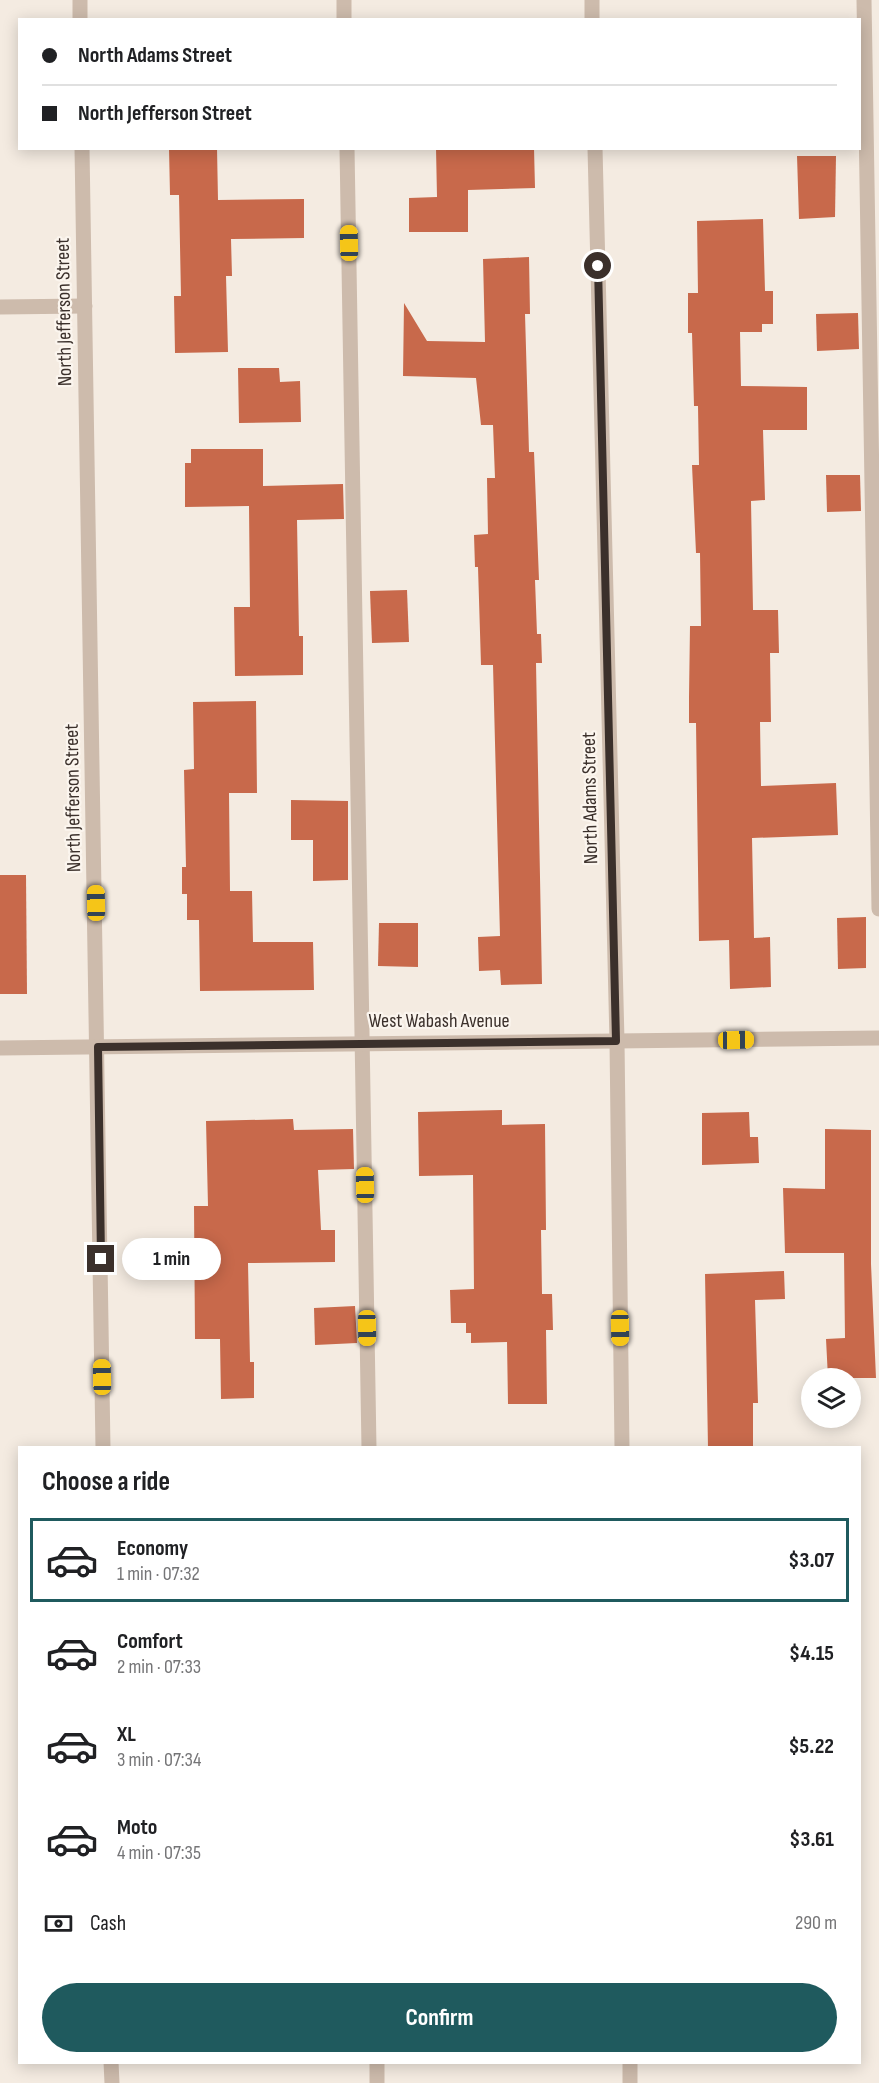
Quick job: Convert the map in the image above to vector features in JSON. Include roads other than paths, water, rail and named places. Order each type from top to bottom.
[{"type":"street","points":[[80,0],[80,18]]},
{"type":"street","points":[[344,0],[344,18]]},
{"type":"street","points":[[592,0],[592,18]]},
{"type":"street","points":[[864,0],[879,909]]},
{"type":"street","name":"North Jefferson Street","points":[[82,150],[103,1446]]},
{"type":"street","points":[[347,150],[369,1446]]},
{"type":"street","name":"North Adams Street","points":[[595,150],[616,1041],[622,1446]]},
{"type":"street","points":[[0,307],[85,306]]},
{"type":"street","name":"West Wabash Avenue","points":[[0,1048],[363,1042],[879,1038]]},
{"type":"street","points":[[111,2064],[112,2083]]},
{"type":"street","points":[[377,2064],[377,2083]]},
{"type":"street","points":[[630,2064],[630,2083]]}]
